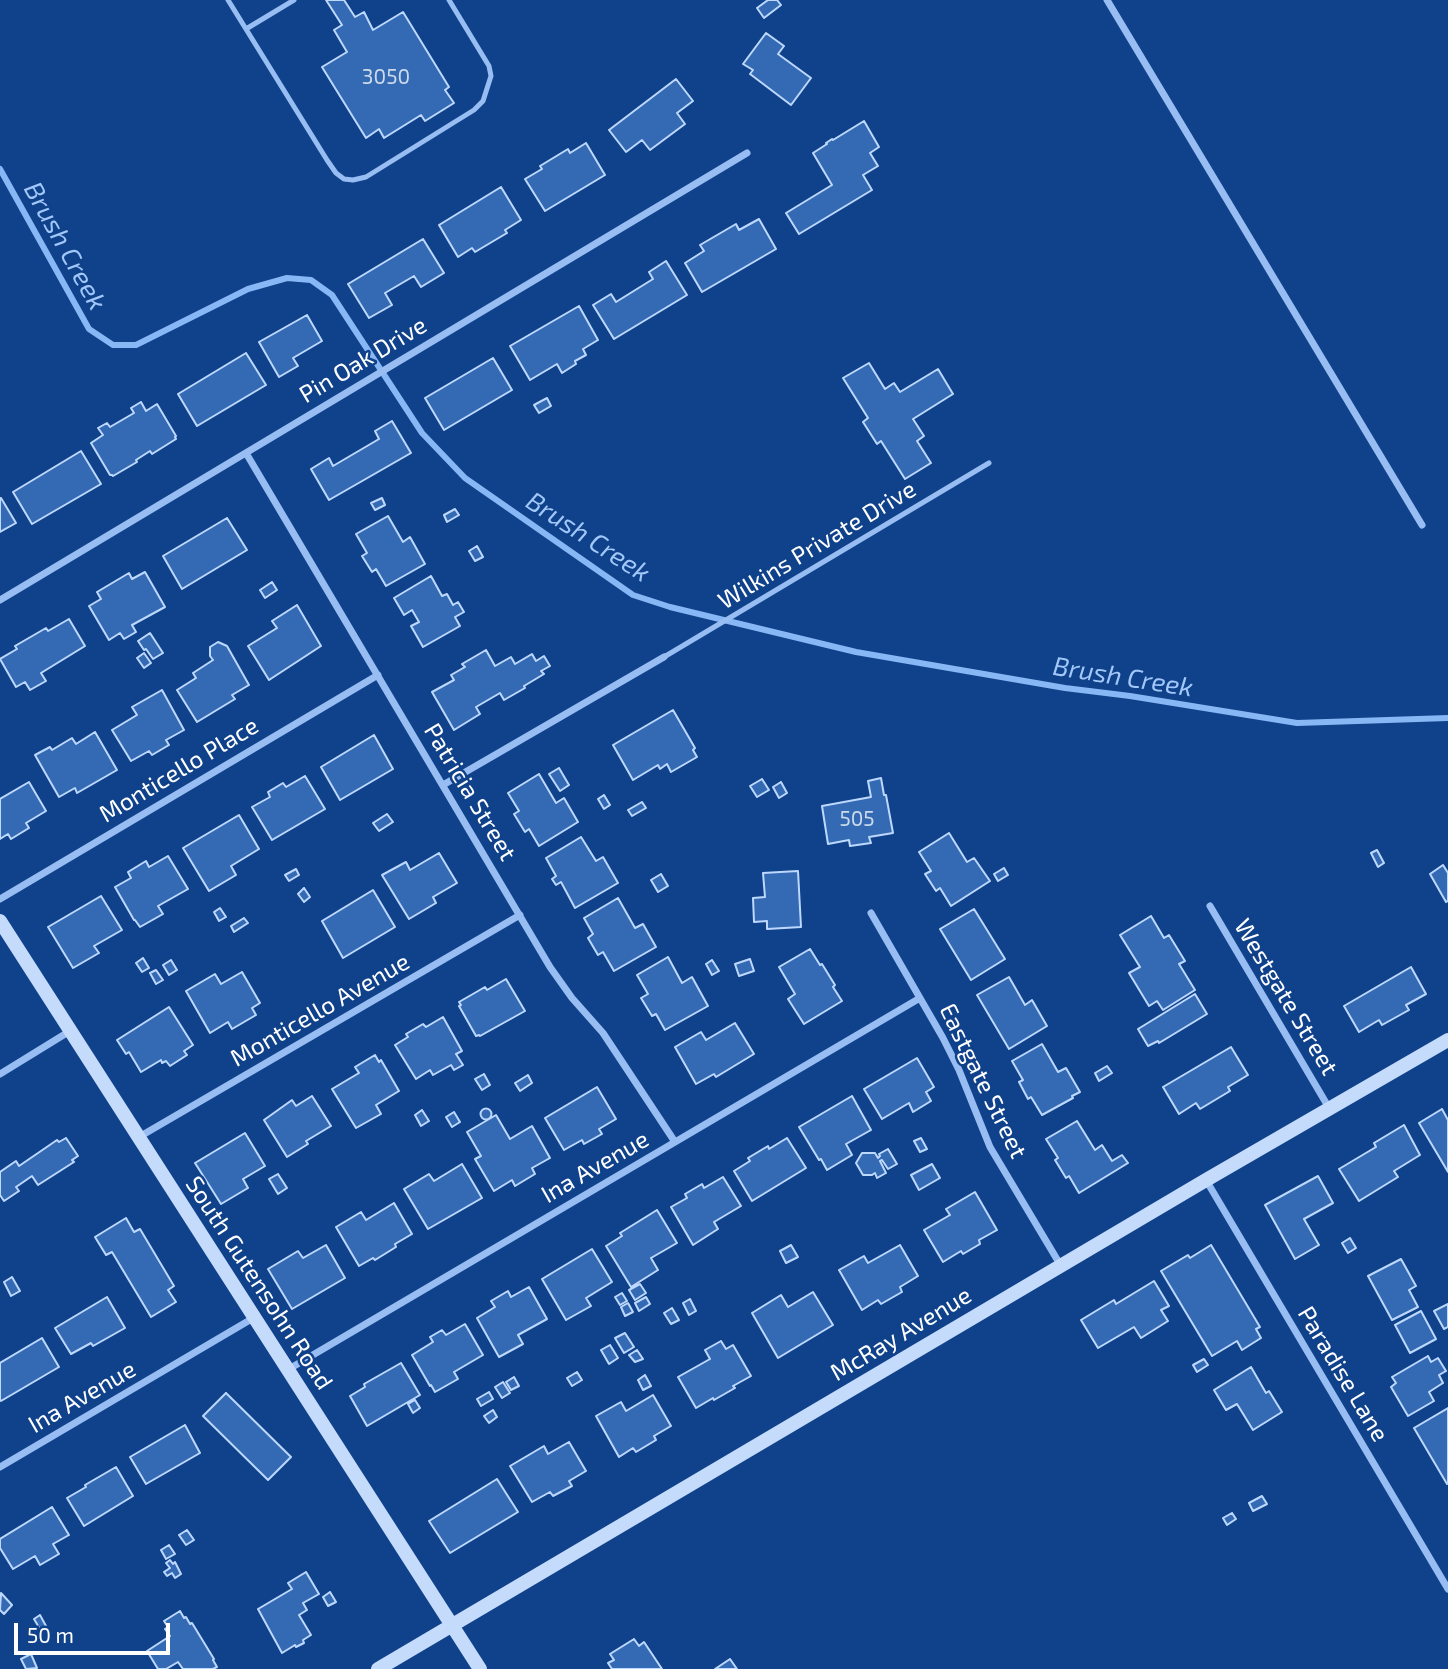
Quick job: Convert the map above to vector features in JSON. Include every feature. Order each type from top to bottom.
[{"type":"street","points":[[1107,0],[1422,525]]},
{"type":"street","name":"Pin Oak Drive","points":[[0,600],[747,153]]},
{"type":"street","name":"Patricia Street","points":[[246,453],[550,967],[572,998],[603,1033],[675,1142]]},
{"type":"street","points":[[443,785],[664,657]]},
{"type":"street","name":"Monticello Place","points":[[0,899],[378,675]]},
{"type":"street","name":"Westgate Street","points":[[1210,906],[1329,1108]]},
{"type":"street","name":"Eastgate Street","points":[[871,913],[943,1038],[959,1070],[989,1147],[1061,1266]]},
{"type":"street","name":"Monticello Avenue","points":[[139,1138],[520,915]]},
{"type":"street","name":"South Gutensohn Road","points":[[0,921],[480,1669]]},
{"type":"street","name":"Ina Avenue","points":[[289,1369],[920,998]]},
{"type":"street","points":[[0,1074],[70,1031]]},
{"type":"street","name":"McRay Avenue","points":[[378,1669],[1448,1040]]},
{"type":"street","name":"Paradise Lane","points":[[1206,1180],[1448,1589]]},
{"type":"street","name":"Ina Avenue","points":[[0,1467],[255,1317]]},
{"type":"lane","points":[[228,0],[336,173],[344,179],[353,180],[366,177],[474,110],[483,101],[491,76],[489,66],[449,0]]},
{"type":"lane","points":[[246,29],[295,0]]},
{"type":"lane","name":"Wilkins Private Drive","points":[[664,657],[989,463]]},
{"type":"building","points":[[326,0],[344,0],[355,17],[364,12],[373,30],[403,12],[449,87],[445,90],[454,103],[425,121],[421,115],[384,138],[379,129],[366,138],[322,67],[347,52],[334,30],[342,25]]},
{"type":"building","points":[[768,0],[777,0],[781,5],[764,18],[757,8]]},
{"type":"building","points":[[766,33],[784,46],[778,54],[811,78],[791,105],[750,74],[753,70],[743,64]]},
{"type":"building","points":[[676,79],[693,101],[677,113],[685,124],[650,150],[642,140],[626,152],[609,130]]},
{"type":"building","points":[[864,121],[879,147],[870,153],[878,166],[863,175],[872,190],[799,234],[786,213],[832,185],[813,153]]},
{"type":"building","points":[[586,143],[605,175],[545,211],[525,179],[568,149],[570,153]]},
{"type":"building","points":[[501,187],[521,220],[505,230],[507,233],[475,252],[472,248],[458,257],[439,225]]},
{"type":"building","points":[[759,219],[776,249],[702,292],[685,263],[704,251],[700,245],[736,224],[739,230]]},
{"type":"building","points":[[423,239],[444,273],[421,287],[414,276],[385,293],[392,305],[369,318],[348,284]]},
{"type":"building","points":[[666,261],[687,295],[614,339],[593,305],[611,294],[616,302],[653,279],[649,272]]},
{"type":"building","points":[[579,306],[598,340],[583,349],[586,355],[562,373],[557,364],[530,380],[510,346]]},
{"type":"building","points":[[307,315],[322,341],[293,358],[298,366],[279,377],[259,342]]},
{"type":"building","points":[[246,353],[266,385],[197,426],[178,394]]},
{"type":"building","points":[[493,358],[512,390],[444,430],[425,398]]},
{"type":"building","points":[[869,363],[885,389],[894,383],[900,392],[938,369],[953,394],[913,419],[924,436],[917,441],[931,463],[905,479],[881,441],[877,444],[863,422],[868,418],[843,378]]},
{"type":"building","points":[[547,398],[551,406],[539,413],[534,405]]},
{"type":"building","points":[[141,402],[146,411],[157,404],[176,439],[152,454],[150,451],[113,476],[110,475],[91,443],[103,435],[98,428],[107,423],[110,427],[134,413],[131,408]]},
{"type":"building","points":[[392,421],[411,453],[329,500],[311,469],[329,458],[333,466],[379,439],[375,431]]},
{"type":"building","points":[[81,451],[101,484],[32,524],[13,492]]},
{"type":"building","points":[[0,498],[16,523],[0,532]]},
{"type":"building","points":[[382,498],[385,505],[375,510],[371,503]]},
{"type":"building","points":[[455,509],[459,515],[447,522],[444,515]]},
{"type":"building","points":[[388,516],[403,542],[410,537],[425,564],[386,586],[376,569],[372,572],[362,556],[367,553],[356,534]]},
{"type":"building","points":[[227,518],[247,550],[182,589],[163,556]]},
{"type":"building","points":[[477,546],[483,557],[475,561],[469,551]]},
{"type":"building","points":[[145,572],[165,607],[132,625],[136,632],[124,639],[120,633],[109,640],[89,606],[101,599],[97,592],[129,573],[132,579]]},
{"type":"building","points":[[431,576],[442,596],[447,594],[453,605],[458,602],[464,612],[455,617],[460,626],[423,647],[411,626],[419,622],[412,610],[404,615],[394,598]]},
{"type":"building","points":[[272,582],[277,590],[265,598],[260,590]]},
{"type":"building","points":[[297,605],[321,646],[269,680],[248,646],[277,628],[272,621]]},
{"type":"building","points":[[69,619],[85,646],[41,673],[46,681],[30,690],[25,682],[16,687],[0,659],[17,649],[15,646],[46,628],[48,631]]},
{"type":"building","points":[[150,633],[163,653],[153,659],[138,641]]},
{"type":"building","points":[[218,642],[227,646],[249,685],[232,695],[235,699],[197,722],[177,690],[196,678],[193,673],[213,660],[210,647]]},
{"type":"building","points":[[486,650],[495,666],[511,657],[515,664],[532,654],[536,661],[544,656],[550,666],[541,671],[544,674],[504,700],[500,693],[476,707],[480,714],[454,730],[432,692],[454,680],[451,675],[465,667],[462,664]]},
{"type":"building","points":[[144,653],[151,663],[144,668],[137,658]]},
{"type":"building","points":[[162,690],[184,730],[166,740],[169,745],[152,755],[149,751],[131,761],[112,730],[137,715],[132,707]]},
{"type":"building","points":[[673,710],[695,748],[693,750],[697,757],[671,772],[667,764],[660,769],[658,765],[633,780],[613,745]]},
{"type":"building","points":[[95,732],[117,770],[77,793],[75,788],[59,797],[35,755],[50,747],[52,750],[72,738],[76,744]]},
{"type":"building","points":[[374,735],[393,769],[340,800],[321,767]]},
{"type":"building","points":[[559,768],[569,785],[560,791],[549,774]]},
{"type":"building","points":[[539,774],[556,803],[564,798],[578,822],[539,846],[529,829],[525,832],[514,814],[519,811],[508,793]]},
{"type":"building","points":[[305,776],[325,809],[272,840],[252,807],[270,797],[268,792],[283,783],[286,787]]},
{"type":"building","points":[[881,778],[893,833],[869,837],[871,843],[850,846],[849,840],[828,844],[822,806],[871,797],[868,781]]},
{"type":"building","points":[[762,779],[769,790],[757,797],[750,786]]},
{"type":"building","points":[[29,782],[46,811],[26,823],[29,828],[11,839],[8,834],[0,839],[0,799]]},
{"type":"building","points":[[781,782],[787,793],[779,798],[773,787]]},
{"type":"building","points":[[604,795],[610,805],[604,809],[598,799]]},
{"type":"building","points":[[642,802],[646,808],[632,816],[628,810]]},
{"type":"building","points":[[387,814],[393,822],[379,831],[373,823]]},
{"type":"building","points":[[239,815],[259,849],[231,866],[236,875],[209,891],[183,848]]},
{"type":"building","points":[[949,833],[967,862],[974,858],[990,881],[951,906],[940,888],[936,891],[925,874],[931,871],[919,852]]},
{"type":"building","points":[[581,837],[596,861],[603,857],[618,883],[575,908],[561,882],[556,885],[552,879],[556,876],[546,858]]},
{"type":"building","points":[[1377,850],[1384,863],[1378,867],[1371,853]]},
{"type":"building","points":[[439,853],[457,883],[433,897],[436,903],[409,919],[382,875],[406,862],[410,870]]},
{"type":"building","points":[[168,856],[188,889],[158,906],[163,914],[140,927],[115,887],[131,878],[128,872],[146,861],[149,867]]},
{"type":"building","points":[[1443,865],[1448,873],[1446,902],[1430,874]]},
{"type":"building","points":[[1004,868],[1008,875],[998,881],[994,874]]},
{"type":"building","points":[[296,869],[299,875],[289,881],[285,875]]},
{"type":"building","points":[[798,871],[801,927],[767,929],[767,921],[754,922],[753,898],[765,897],[763,873]]},
{"type":"building","points":[[661,874],[668,886],[658,892],[651,880]]},
{"type":"building","points":[[304,888],[310,897],[304,902],[298,894]]},
{"type":"building","points":[[373,890],[395,927],[343,958],[322,921]]},
{"type":"building","points":[[101,896],[122,930],[94,946],[99,953],[73,968],[48,927]]},
{"type":"building","points":[[618,898],[635,928],[643,924],[656,947],[614,971],[603,952],[598,955],[588,938],[593,934],[584,918]]},
{"type":"building","points":[[220,908],[226,917],[219,921],[214,912]]},
{"type":"building","points":[[974,909],[1005,959],[971,980],[940,929]]},
{"type":"building","points":[[1151,916],[1164,938],[1169,935],[1185,961],[1179,964],[1195,990],[1163,1010],[1157,1001],[1149,1006],[1129,973],[1140,967],[1120,935]]},
{"type":"building","points":[[244,918],[248,923],[234,932],[231,926]]},
{"type":"building","points":[[810,949],[835,985],[833,987],[842,1001],[804,1024],[788,999],[795,994],[779,967]]},
{"type":"building","points":[[668,957],[682,983],[692,977],[708,1006],[665,1030],[656,1014],[652,1016],[641,998],[648,994],[637,975]]},
{"type":"building","points":[[143,958],[149,968],[142,972],[136,963]]},
{"type":"building","points":[[750,959],[754,971],[739,976],[735,964]]},
{"type":"building","points":[[171,960],[177,970],[169,975],[163,965]]},
{"type":"building","points":[[712,960],[719,971],[712,975],[706,964]]},
{"type":"building","points":[[1411,967],[1426,994],[1406,1005],[1409,1010],[1382,1025],[1379,1020],[1359,1032],[1344,1006]]},
{"type":"building","points":[[156,970],[163,980],[156,984],[150,973]]},
{"type":"building","points":[[242,972],[260,1003],[252,1008],[256,1015],[232,1029],[228,1022],[210,1033],[186,991],[215,974],[221,984]]},
{"type":"building","points":[[1009,977],[1025,1005],[1032,1000],[1047,1026],[1009,1049],[977,995]]},
{"type":"building","points":[[506,979],[525,1011],[476,1036],[459,1002]]},
{"type":"building","points":[[1195,994],[1207,1014],[1159,1043],[1158,1041],[1148,1046],[1138,1029]]},
{"type":"building","points":[[169,1007],[193,1045],[184,1051],[187,1055],[170,1066],[161,1060],[141,1072],[129,1052],[126,1054],[117,1040]]},
{"type":"building","points":[[443,1017],[462,1051],[456,1054],[463,1065],[454,1070],[451,1065],[433,1075],[430,1070],[416,1079],[395,1045],[408,1037],[406,1034],[423,1024],[426,1027]]},
{"type":"building","points":[[735,1023],[754,1054],[716,1077],[714,1074],[696,1084],[675,1047],[701,1032],[706,1040]]},
{"type":"building","points":[[1042,1044],[1058,1072],[1066,1068],[1080,1092],[1042,1115],[1031,1097],[1028,1099],[1019,1082],[1023,1080],[1012,1061]]},
{"type":"building","points":[[1231,1047],[1248,1075],[1228,1087],[1230,1091],[1200,1109],[1196,1103],[1179,1114],[1163,1087]]},
{"type":"building","points":[[375,1055],[379,1062],[381,1060],[399,1091],[376,1105],[381,1114],[356,1128],[332,1089],[359,1073],[355,1067]]},
{"type":"building","points":[[917,1058],[934,1087],[926,1092],[931,1101],[913,1112],[909,1103],[882,1119],[864,1089]]},
{"type":"building","points":[[1107,1066],[1112,1073],[1099,1081],[1095,1073]]},
{"type":"building","points":[[484,1074],[490,1085],[482,1090],[475,1079]]},
{"type":"building","points":[[528,1075],[532,1083],[520,1091],[515,1083]]},
{"type":"building","points":[[597,1087],[616,1119],[599,1129],[602,1134],[584,1144],[582,1140],[564,1150],[545,1118]]},
{"type":"building","points":[[312,1096],[331,1126],[306,1141],[308,1144],[287,1157],[264,1120],[292,1100],[296,1106]]},
{"type":"building","points":[[852,1096],[871,1130],[846,1144],[852,1155],[827,1170],[799,1127]]},
{"type":"building","points":[[486,1109],[490,1110],[490,1118],[486,1119],[482,1118],[481,1114],[482,1110]]},
{"type":"building","points":[[1442,1109],[1448,1120],[1448,1172],[1419,1123]]},
{"type":"building","points":[[422,1110],[429,1121],[421,1126],[415,1115]]},
{"type":"building","points":[[454,1112],[460,1122],[452,1127],[446,1117]]},
{"type":"building","points":[[496,1115],[510,1139],[532,1126],[550,1158],[532,1168],[535,1174],[515,1186],[512,1180],[494,1191],[475,1159],[481,1156],[467,1132]]},
{"type":"building","points":[[1077,1121],[1095,1150],[1102,1145],[1112,1161],[1122,1155],[1128,1163],[1079,1193],[1055,1160],[1058,1158],[1046,1139]]},
{"type":"building","points":[[1404,1125],[1420,1155],[1394,1171],[1398,1177],[1359,1201],[1339,1169],[1376,1147],[1374,1143]]},
{"type":"building","points":[[245,1133],[265,1166],[243,1179],[248,1188],[221,1204],[195,1163]]},
{"type":"building","points":[[66,1138],[78,1156],[72,1160],[74,1162],[38,1185],[32,1176],[16,1187],[19,1191],[4,1201],[0,1195],[0,1172],[16,1161],[19,1166],[57,1140],[59,1142]]},
{"type":"building","points":[[787,1138],[806,1168],[752,1201],[734,1171],[750,1161],[748,1158]]},
{"type":"building","points":[[921,1138],[927,1149],[920,1152],[914,1141]]},
{"type":"building","points":[[888,1149],[897,1164],[888,1169],[882,1160],[880,1161],[886,1173],[877,1178],[875,1173],[863,1175],[856,1163],[862,1153],[875,1153],[878,1158],[879,1154]]},
{"type":"building","points":[[462,1164],[482,1198],[428,1229],[404,1189],[429,1174],[434,1181]]},
{"type":"building","points":[[932,1164],[940,1178],[919,1190],[911,1175]]},
{"type":"building","points":[[278,1174],[287,1188],[278,1194],[269,1179]]},
{"type":"building","points":[[1318,1176],[1333,1203],[1304,1219],[1319,1245],[1295,1259],[1265,1205]]},
{"type":"building","points":[[723,1177],[741,1206],[714,1222],[718,1229],[693,1245],[671,1207],[687,1198],[685,1194],[702,1184],[704,1188]]},
{"type":"building","points":[[975,1192],[997,1230],[979,1240],[980,1244],[943,1262],[924,1230],[950,1215],[946,1209]]},
{"type":"building","points":[[394,1203],[412,1234],[375,1260],[373,1258],[359,1266],[336,1227],[361,1212],[366,1220]]},
{"type":"building","points":[[657,1210],[677,1243],[651,1258],[658,1270],[631,1287],[606,1246],[622,1236],[620,1233]]},
{"type":"building","points":[[126,1218],[134,1232],[140,1229],[174,1286],[168,1290],[176,1302],[151,1317],[112,1252],[106,1255],[95,1237]]},
{"type":"building","points":[[1350,1238],[1356,1248],[1348,1253],[1342,1243]]},
{"type":"building","points":[[326,1245],[345,1278],[292,1309],[268,1269],[298,1251],[303,1258]]},
{"type":"building","points":[[791,1245],[798,1257],[786,1263],[780,1251]]},
{"type":"building","points":[[900,1245],[918,1276],[900,1287],[902,1292],[881,1304],[878,1300],[862,1310],[839,1270],[864,1256],[868,1263]]},
{"type":"building","points":[[1211,1245],[1260,1327],[1256,1329],[1261,1338],[1242,1350],[1237,1341],[1212,1356],[1161,1271]]},
{"type":"building","points":[[592,1249],[612,1282],[586,1298],[591,1306],[566,1320],[542,1279]]},
{"type":"building","points":[[1401,1259],[1416,1286],[1409,1290],[1418,1307],[1392,1320],[1368,1276]]},
{"type":"building","points":[[12,1277],[20,1291],[11,1296],[4,1282]]},
{"type":"building","points":[[1154,1281],[1169,1306],[1161,1310],[1168,1321],[1141,1338],[1134,1327],[1098,1348],[1081,1320],[1114,1300],[1116,1304]]},
{"type":"building","points":[[640,1284],[646,1293],[635,1300],[629,1290]]},
{"type":"building","points":[[529,1287],[547,1319],[518,1335],[523,1344],[499,1357],[477,1318],[495,1307],[491,1301],[508,1291],[511,1297]]},
{"type":"building","points":[[813,1292],[833,1325],[778,1358],[752,1313],[781,1295],[788,1307]]},
{"type":"building","points":[[622,1293],[627,1301],[620,1305],[615,1297]]},
{"type":"building","points":[[107,1297],[125,1328],[93,1346],[91,1343],[71,1354],[55,1328]]},
{"type":"building","points":[[646,1297],[650,1304],[639,1311],[635,1303]]},
{"type":"building","points":[[690,1299],[696,1311],[689,1315],[683,1303]]},
{"type":"building","points":[[628,1303],[633,1312],[625,1316],[621,1307]]},
{"type":"building","points":[[1448,1304],[1448,1327],[1444,1329],[1434,1311]]},
{"type":"building","points":[[672,1308],[679,1320],[671,1324],[664,1313]]},
{"type":"building","points":[[1421,1311],[1436,1339],[1410,1353],[1395,1325]]},
{"type":"building","points":[[465,1324],[483,1355],[454,1372],[458,1379],[435,1392],[412,1355],[433,1342],[430,1337],[442,1330],[446,1335]]},
{"type":"building","points":[[625,1333],[634,1347],[624,1353],[615,1338]]},
{"type":"building","points":[[42,1338],[59,1367],[1,1401],[0,1363]]},
{"type":"building","points":[[721,1341],[726,1349],[733,1345],[751,1376],[733,1386],[735,1388],[696,1408],[678,1377],[710,1359],[705,1350]]},
{"type":"building","points":[[610,1345],[618,1358],[609,1364],[601,1350]]},
{"type":"building","points":[[637,1350],[643,1359],[635,1362],[629,1355]]},
{"type":"building","points":[[1428,1356],[1431,1362],[1438,1358],[1446,1371],[1439,1375],[1443,1383],[1429,1392],[1434,1401],[1408,1416],[1391,1387],[1396,1383],[1392,1377]]},
{"type":"building","points":[[1204,1359],[1208,1365],[1197,1372],[1193,1365]]},
{"type":"building","points":[[401,1363],[420,1395],[367,1426],[350,1396],[365,1387],[364,1384]]},
{"type":"building","points":[[1251,1367],[1266,1393],[1269,1391],[1282,1412],[1253,1430],[1237,1404],[1226,1410],[1214,1390]]},
{"type":"building","points":[[577,1372],[582,1380],[572,1386],[567,1378]]},
{"type":"building","points":[[645,1375],[651,1386],[643,1390],[638,1380]]},
{"type":"building","points":[[514,1377],[519,1386],[511,1390],[506,1382]]},
{"type":"building","points":[[503,1382],[510,1393],[502,1398],[495,1387]]},
{"type":"building","points":[[489,1392],[493,1399],[481,1406],[477,1399]]},
{"type":"building","points":[[226,1393],[291,1457],[268,1480],[203,1416]]},
{"type":"building","points":[[653,1395],[671,1426],[654,1436],[656,1440],[636,1452],[633,1448],[619,1457],[596,1416],[621,1402],[626,1411]]},
{"type":"building","points":[[415,1400],[420,1408],[413,1413],[408,1404]]},
{"type":"building","points":[[1448,1408],[1448,1483],[1447,1484],[1414,1428]]},
{"type":"building","points":[[493,1410],[497,1417],[489,1423],[484,1416]]},
{"type":"building","points":[[185,1425],[200,1453],[146,1484],[130,1457]]},
{"type":"building","points":[[569,1442],[586,1471],[569,1481],[572,1486],[553,1496],[550,1492],[532,1502],[510,1466],[544,1446],[548,1454]]},
{"type":"building","points":[[116,1467],[133,1496],[84,1526],[67,1498]]},
{"type":"building","points":[[497,1479],[518,1512],[450,1553],[429,1521]]},
{"type":"building","points":[[1262,1496],[1267,1504],[1253,1511],[1249,1503]]},
{"type":"building","points":[[52,1507],[69,1535],[53,1544],[59,1554],[40,1565],[35,1556],[13,1569],[0,1548],[0,1539]]},
{"type":"building","points":[[1232,1513],[1236,1519],[1227,1525],[1223,1518]]},
{"type":"building","points":[[187,1530],[194,1540],[186,1545],[179,1535]]},
{"type":"building","points":[[169,1545],[175,1554],[166,1559],[161,1550]]},
{"type":"building","points":[[170,1560],[173,1564],[175,1562],[181,1574],[175,1578],[172,1573],[167,1576],[164,1572],[170,1568],[166,1563]]},
{"type":"building","points":[[306,1572],[319,1594],[303,1603],[307,1610],[299,1615],[311,1635],[303,1640],[304,1643],[282,1653],[258,1609],[292,1589],[288,1583]]},
{"type":"building","points":[[330,1592],[336,1602],[328,1606],[323,1597]]},
{"type":"building","points":[[1,1593],[12,1605],[4,1614],[0,1610]]},
{"type":"building","points":[[180,1611],[190,1624],[192,1623],[217,1667],[183,1669],[178,1662],[166,1669],[158,1669],[147,1651],[170,1636],[164,1621]]},
{"type":"building","points":[[40,1615],[46,1626],[40,1629],[34,1619]]},
{"type":"building","points":[[634,1639],[639,1646],[644,1642],[662,1669],[612,1669],[608,1663],[614,1660],[610,1654]]},
{"type":"building","points":[[31,1654],[37,1668],[26,1669],[21,1659]]},
{"type":"building","points":[[730,1659],[737,1669],[715,1669]]},
{"type":"waterway","name":"Brush Creek","points":[[0,169],[89,329],[113,345],[136,345],[248,289],[287,278],[311,280],[332,295],[422,433],[465,478],[633,595],[670,607],[856,652],[1065,688],[1297,723],[1448,718]]}]
